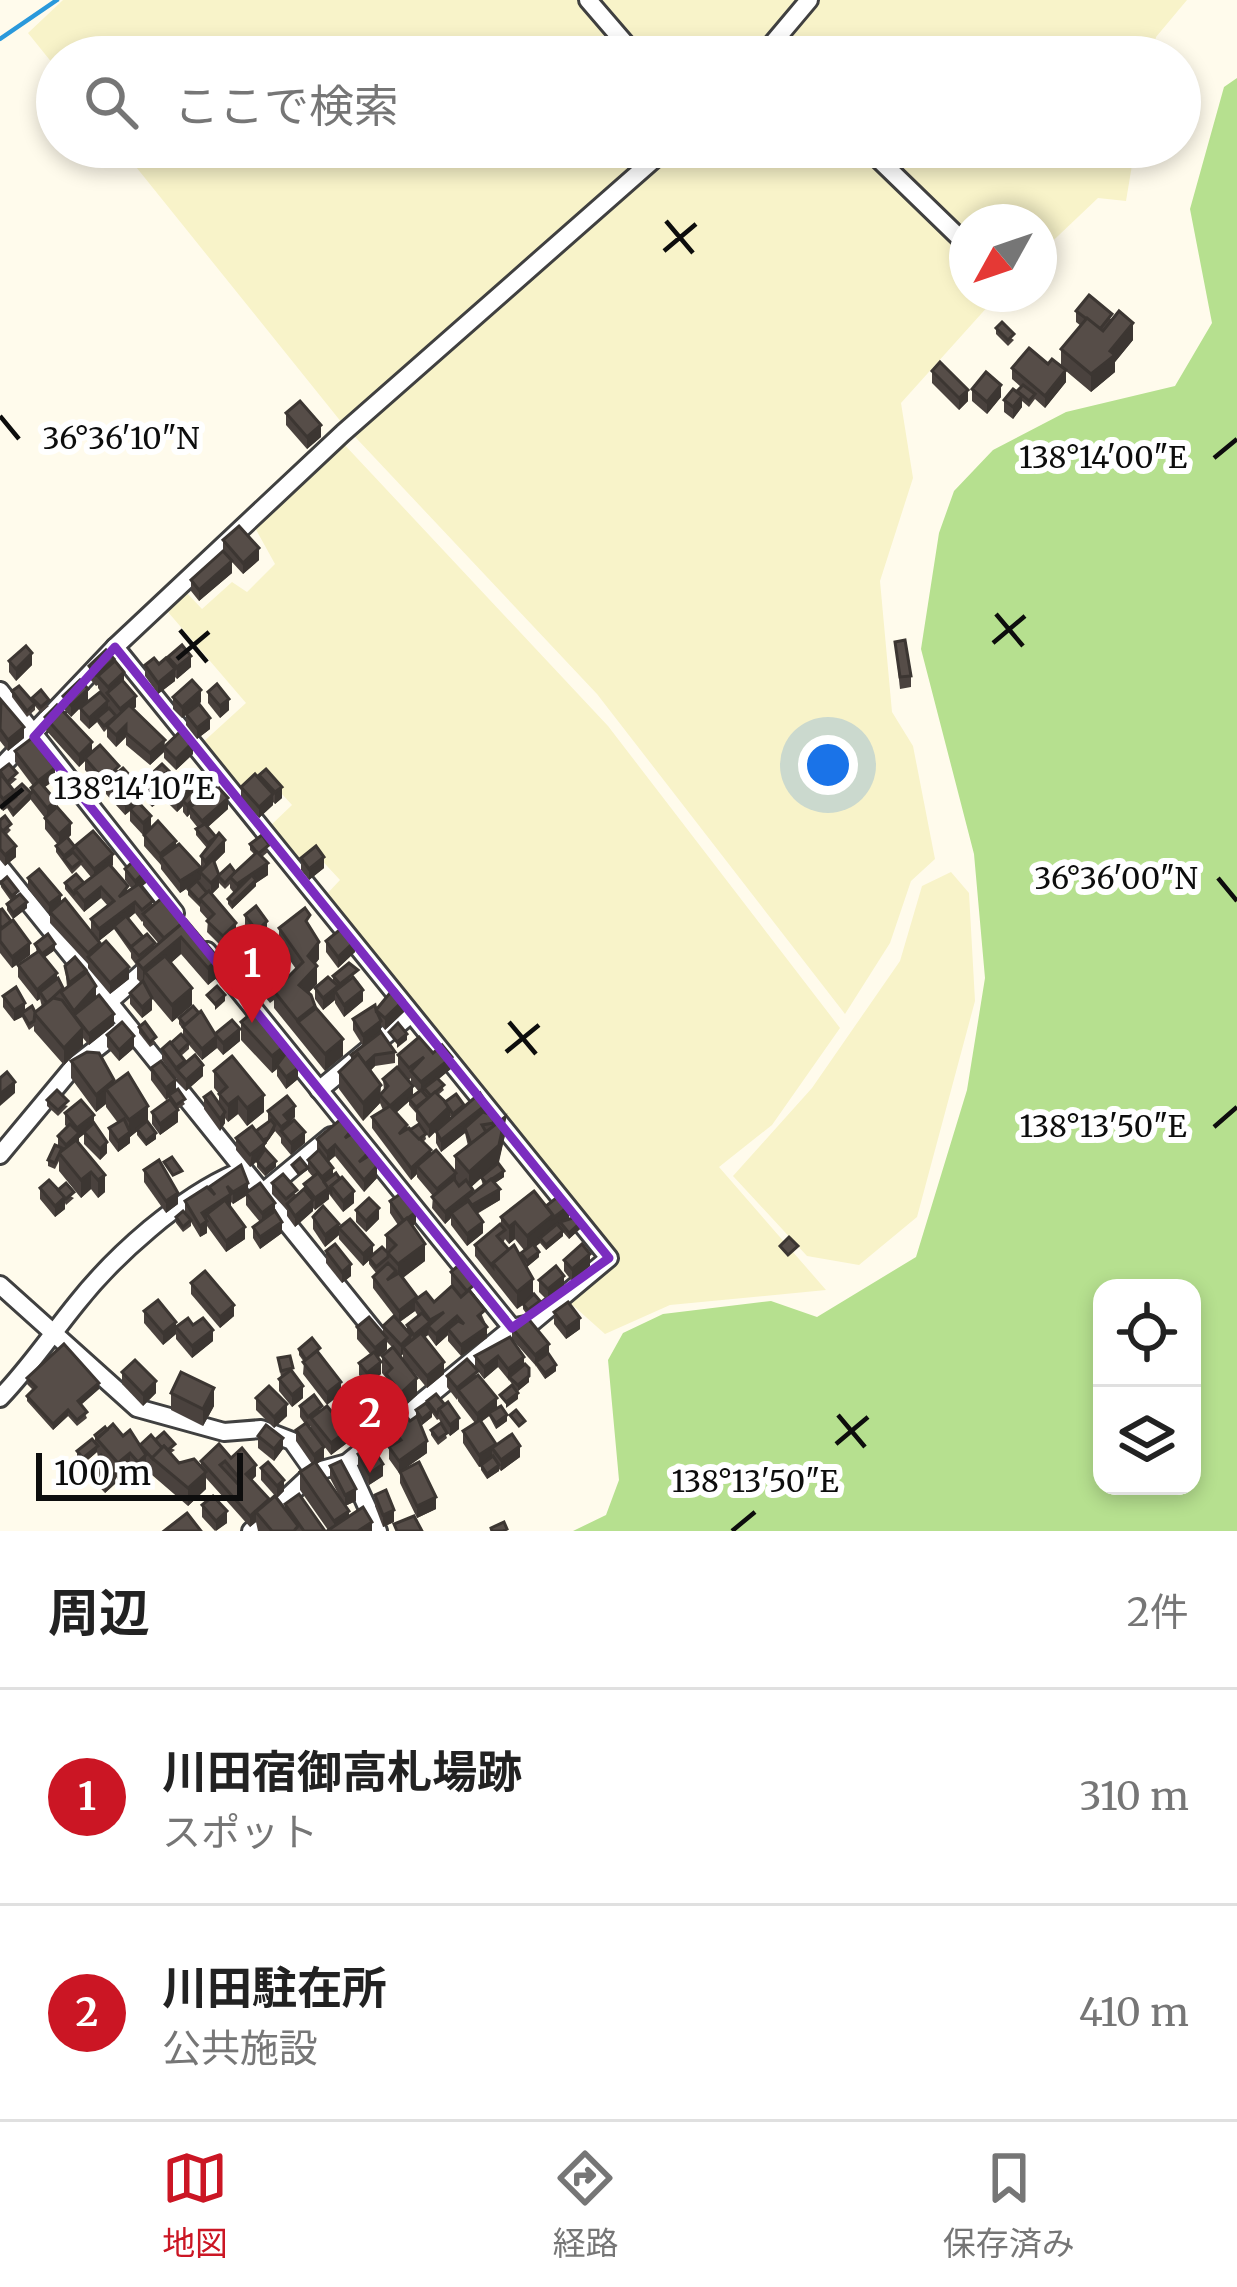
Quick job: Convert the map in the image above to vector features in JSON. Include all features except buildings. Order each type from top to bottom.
[{"type":"street","points":[[588,0],[620,36]]},
{"type":"street","points":[[782,36],[809,0]]},
{"type":"street","points":[[0,768],[115,647],[343,434],[644,168]]},
{"type":"street","points":[[888,168],[949,228]]},
{"type":"street","points":[[115,647],[609,1258],[530,1324],[512,1328],[346,1463],[314,1472],[251,1531]]},
{"type":"street","points":[[0,691],[512,1328]]},
{"type":"street","points":[[0,867],[388,1349]]},
{"type":"street","points":[[111,1000],[158,958]]},
{"type":"street","points":[[319,1090],[411,1014]]},
{"type":"street","points":[[1,1151],[74,1066],[129,1022]]},
{"type":"street","points":[[262,1193],[346,1124]]},
{"type":"street","points":[[0,1398],[78,1302],[142,1239],[217,1181],[244,1170]]},
{"type":"street","points":[[0,1285],[137,1408],[224,1432],[260,1429],[292,1442],[314,1472]]},
{"type":"street","points":[[415,1381],[428,1397]]},
{"type":"street","points":[[346,1463],[378,1531]]},
{"type":"highlighted area","points":[[115,647],[609,1258],[512,1328],[34,737]]},
{"type":"shaded area","points":[[63,0],[1187,0],[1157,36],[36,36],[36,43],[28,33]]},
{"type":"shaded area","points":[[137,168],[1132,168],[1126,201],[1098,198],[1057,237],[1057,204],[949,204],[949,312],[983,312],[901,403],[913,478],[880,581],[892,712],[913,746],[935,859],[911,881],[890,943],[845,1014],[597,694],[342,423]]},
{"type":"shaded area","points":[[341,441],[608,726],[840,1028],[772,1125],[719,1167],[826,1290],[670,1305],[605,1334],[568,1301],[614,1263],[325,896],[340,880],[315,853],[299,865],[269,827],[292,805],[261,771],[239,791],[201,744],[246,703],[168,612],[187,593],[202,609],[232,582],[247,592],[275,564],[254,526]]},
{"type":"shaded area","points":[[951,872],[969,893],[975,1001],[917,1217],[859,1265],[807,1256],[733,1176],[812,1088],[900,961],[922,886]]},
{"type":"green space","points":[[1237,78],[1237,1531],[573,1531],[606,1515],[619,1480],[608,1360],[623,1333],[663,1314],[771,1301],[817,1317],[916,1257],[967,1090],[985,978],[974,854],[921,649],[939,533],[954,491],[993,450],[1066,412],[1175,386],[1212,323],[1190,209],[1224,87]]},
{"type":"waterway","points":[[0,39],[57,0]]},
{"type":"place","name":"川田宿御高札場跡","points":[[252,1023]]},
{"type":"place","name":"川田駐在所","points":[[370,1473]]}]
